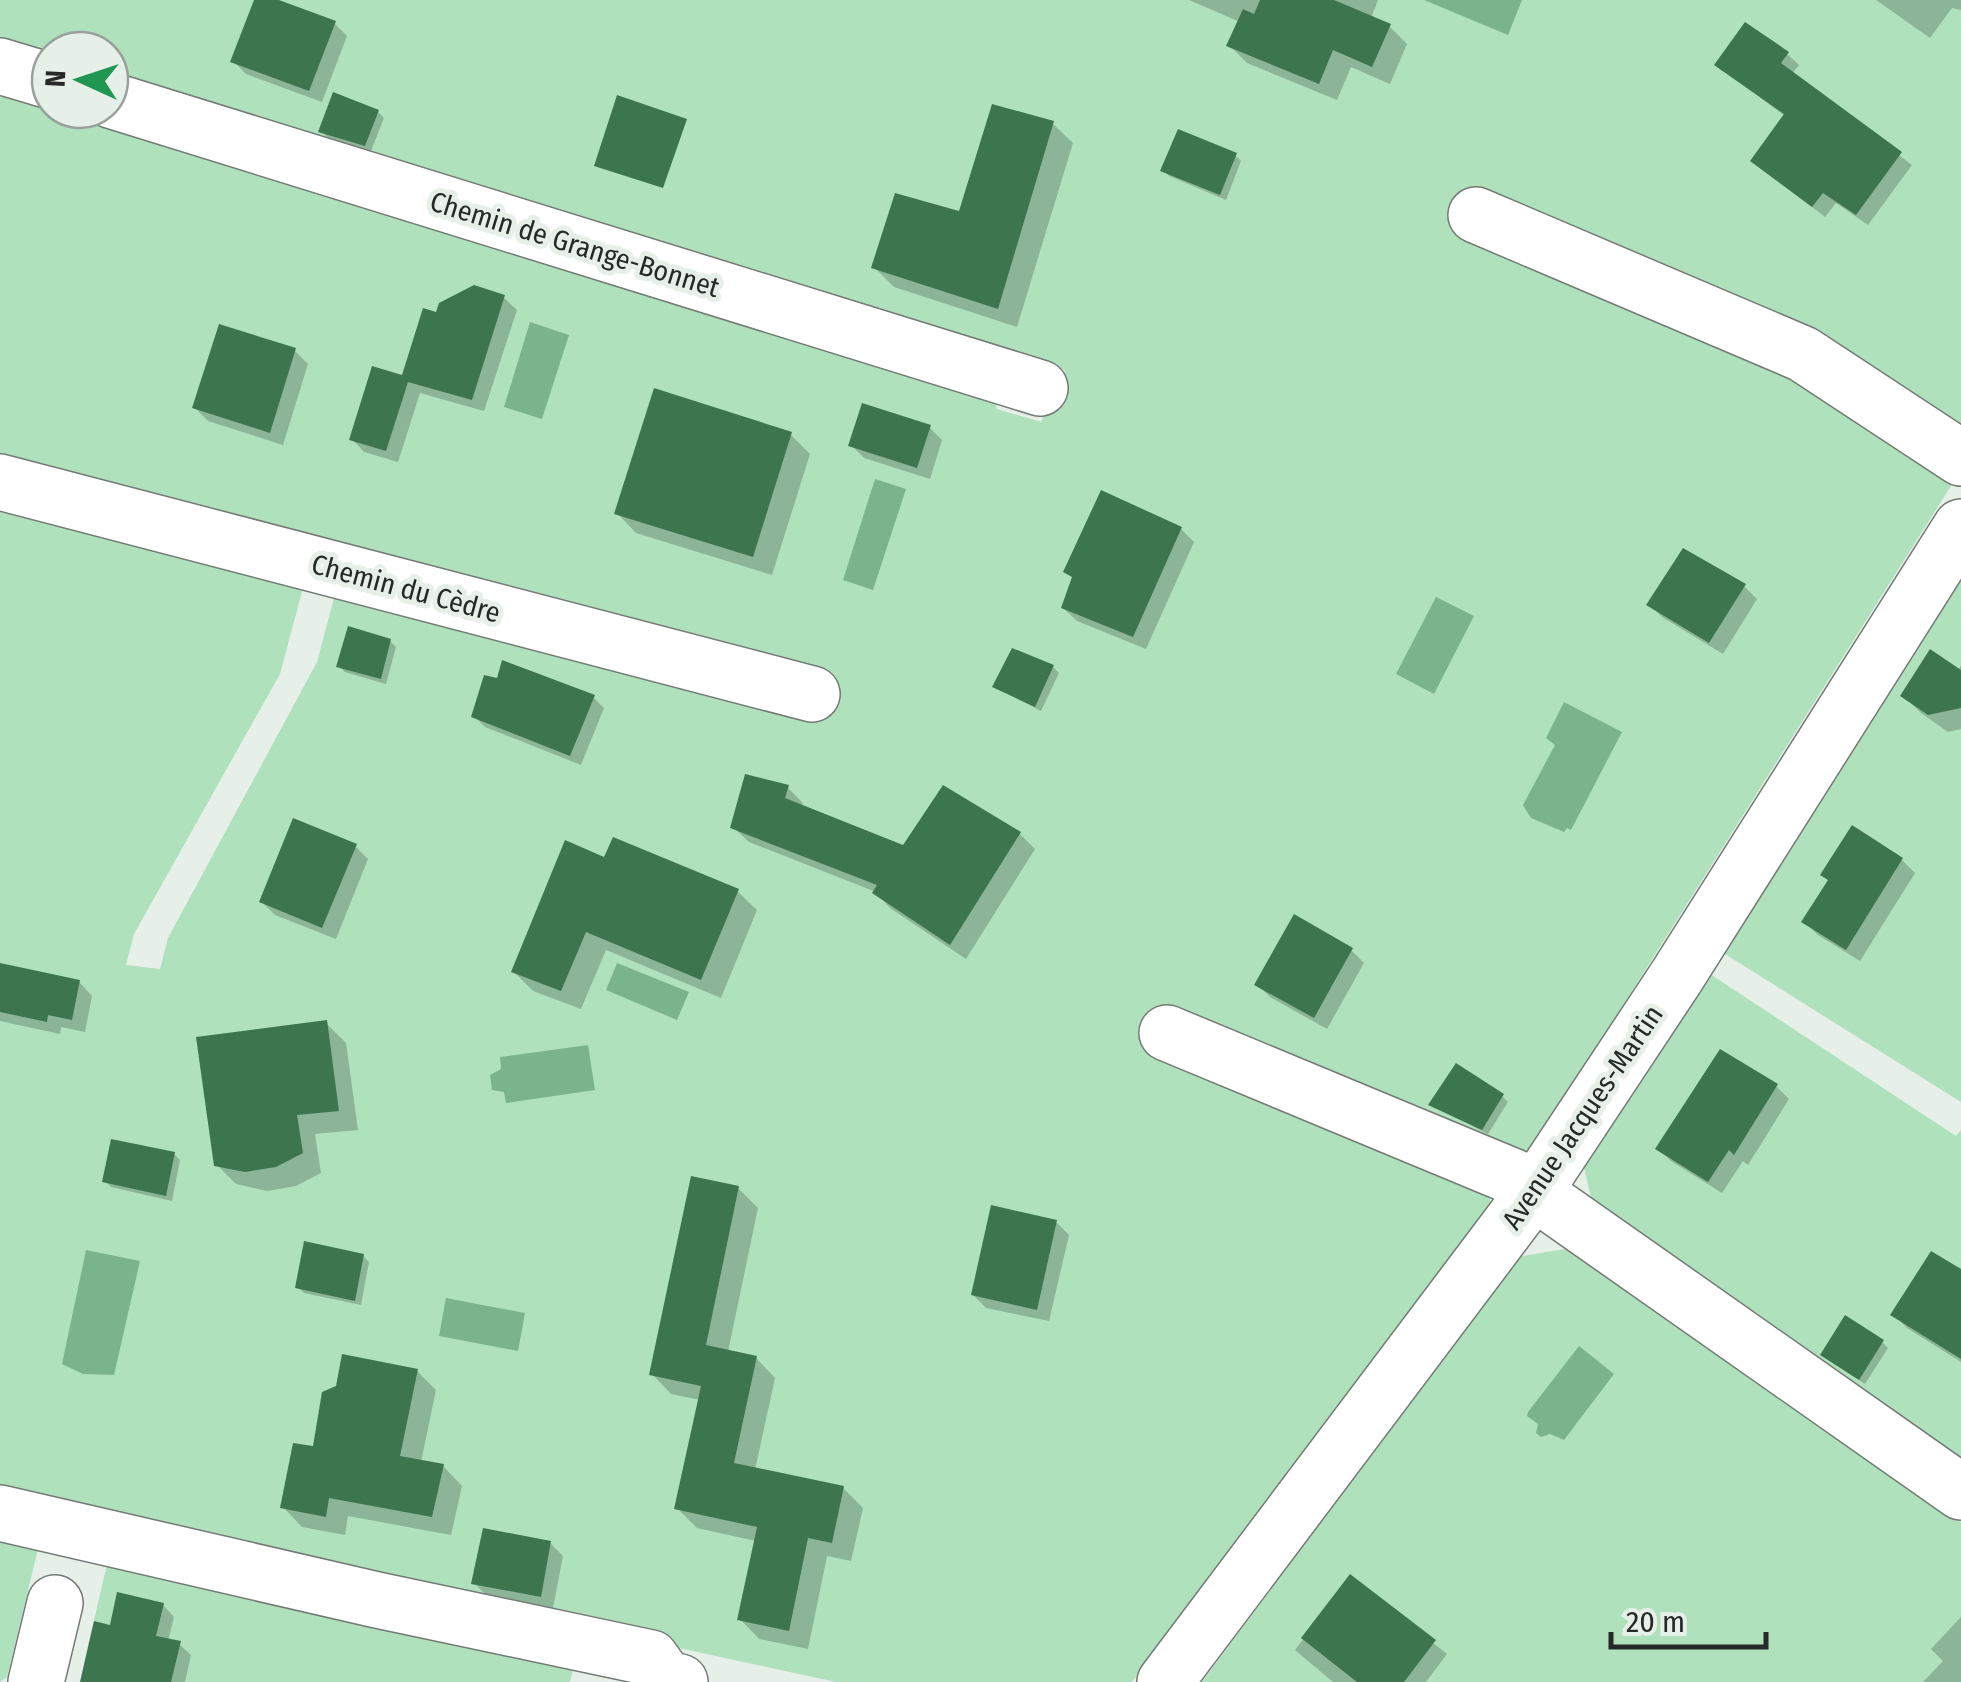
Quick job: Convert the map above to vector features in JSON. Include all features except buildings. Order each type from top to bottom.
[{"type":"street","points":[[0,66],[30,75]]},
{"type":"street","name":"Chemin de Grange-Bonnet","points":[[130,106],[1040,388]]},
{"type":"street","points":[[1476,215],[1803,354],[1961,458]]},
{"type":"street","name":"Chemin du Cèdre","points":[[0,482],[812,694]]},
{"type":"street","name":"Avenue Jacques-Martin","points":[[1166,1682],[1536,1190],[1694,950],[1961,527]]},
{"type":"street","points":[[1167,1033],[1536,1190],[1961,1492]]},
{"type":"street","points":[[0,1513],[651,1658],[666,1680],[680,1682]]},
{"type":"street","points":[[36,1682],[55,1603]]},
{"type":"shaded area","points":[[0,0],[1961,0],[1961,435],[1787,371],[1956,478],[1524,1162],[1483,1178],[1491,1204],[1132,1682],[836,1682],[582,1627],[570,1682],[167,1682],[84,1663],[108,1560],[39,1545],[7,1677],[0,1682],[0,494],[303,588],[280,674],[134,934],[126,965],[160,969],[168,938],[317,662],[338,583],[0,469],[0,87],[30,97],[30,130],[130,127],[993,396],[997,409],[1041,422],[1065,370],[130,87],[130,30],[30,30],[30,54],[0,44]]},
{"type":"shaded area","points":[[1424,0],[1522,0],[1508,35]]},
{"type":"shaded area","points":[[530,322],[569,335],[542,419],[504,407]]},
{"type":"shaded area","points":[[875,479],[906,489],[873,590],[843,580]]},
{"type":"shaded area","points":[[1961,567],[1961,1102],[1720,951]]},
{"type":"shaded area","points":[[1436,597],[1474,616],[1434,694],[1396,674]]},
{"type":"shaded area","points":[[1564,702],[1622,732],[1571,830],[1567,828],[1564,832],[1531,818],[1523,805],[1555,745],[1546,738]]},
{"type":"shaded area","points":[[617,963],[689,992],[677,1020],[606,990]]},
{"type":"shaded area","points":[[1704,970],[1956,1136],[1961,1130],[1961,1464],[1594,1210],[1583,1164]]},
{"type":"shaded area","points":[[588,1045],[595,1090],[506,1103],[504,1092],[492,1090],[490,1075],[501,1069],[500,1057]]},
{"type":"shaded area","points":[[1565,1249],[1961,1522],[1961,1682],[1202,1682],[1517,1257]]},
{"type":"shaded area","points":[[86,1250],[140,1261],[114,1375],[83,1374],[62,1364]]},
{"type":"shaded area","points":[[446,1298],[525,1313],[518,1351],[439,1336]]},
{"type":"shaded area","points":[[1579,1346],[1614,1374],[1564,1440],[1550,1434],[1541,1437],[1536,1433],[1538,1424],[1527,1416],[1528,1412]]}]
